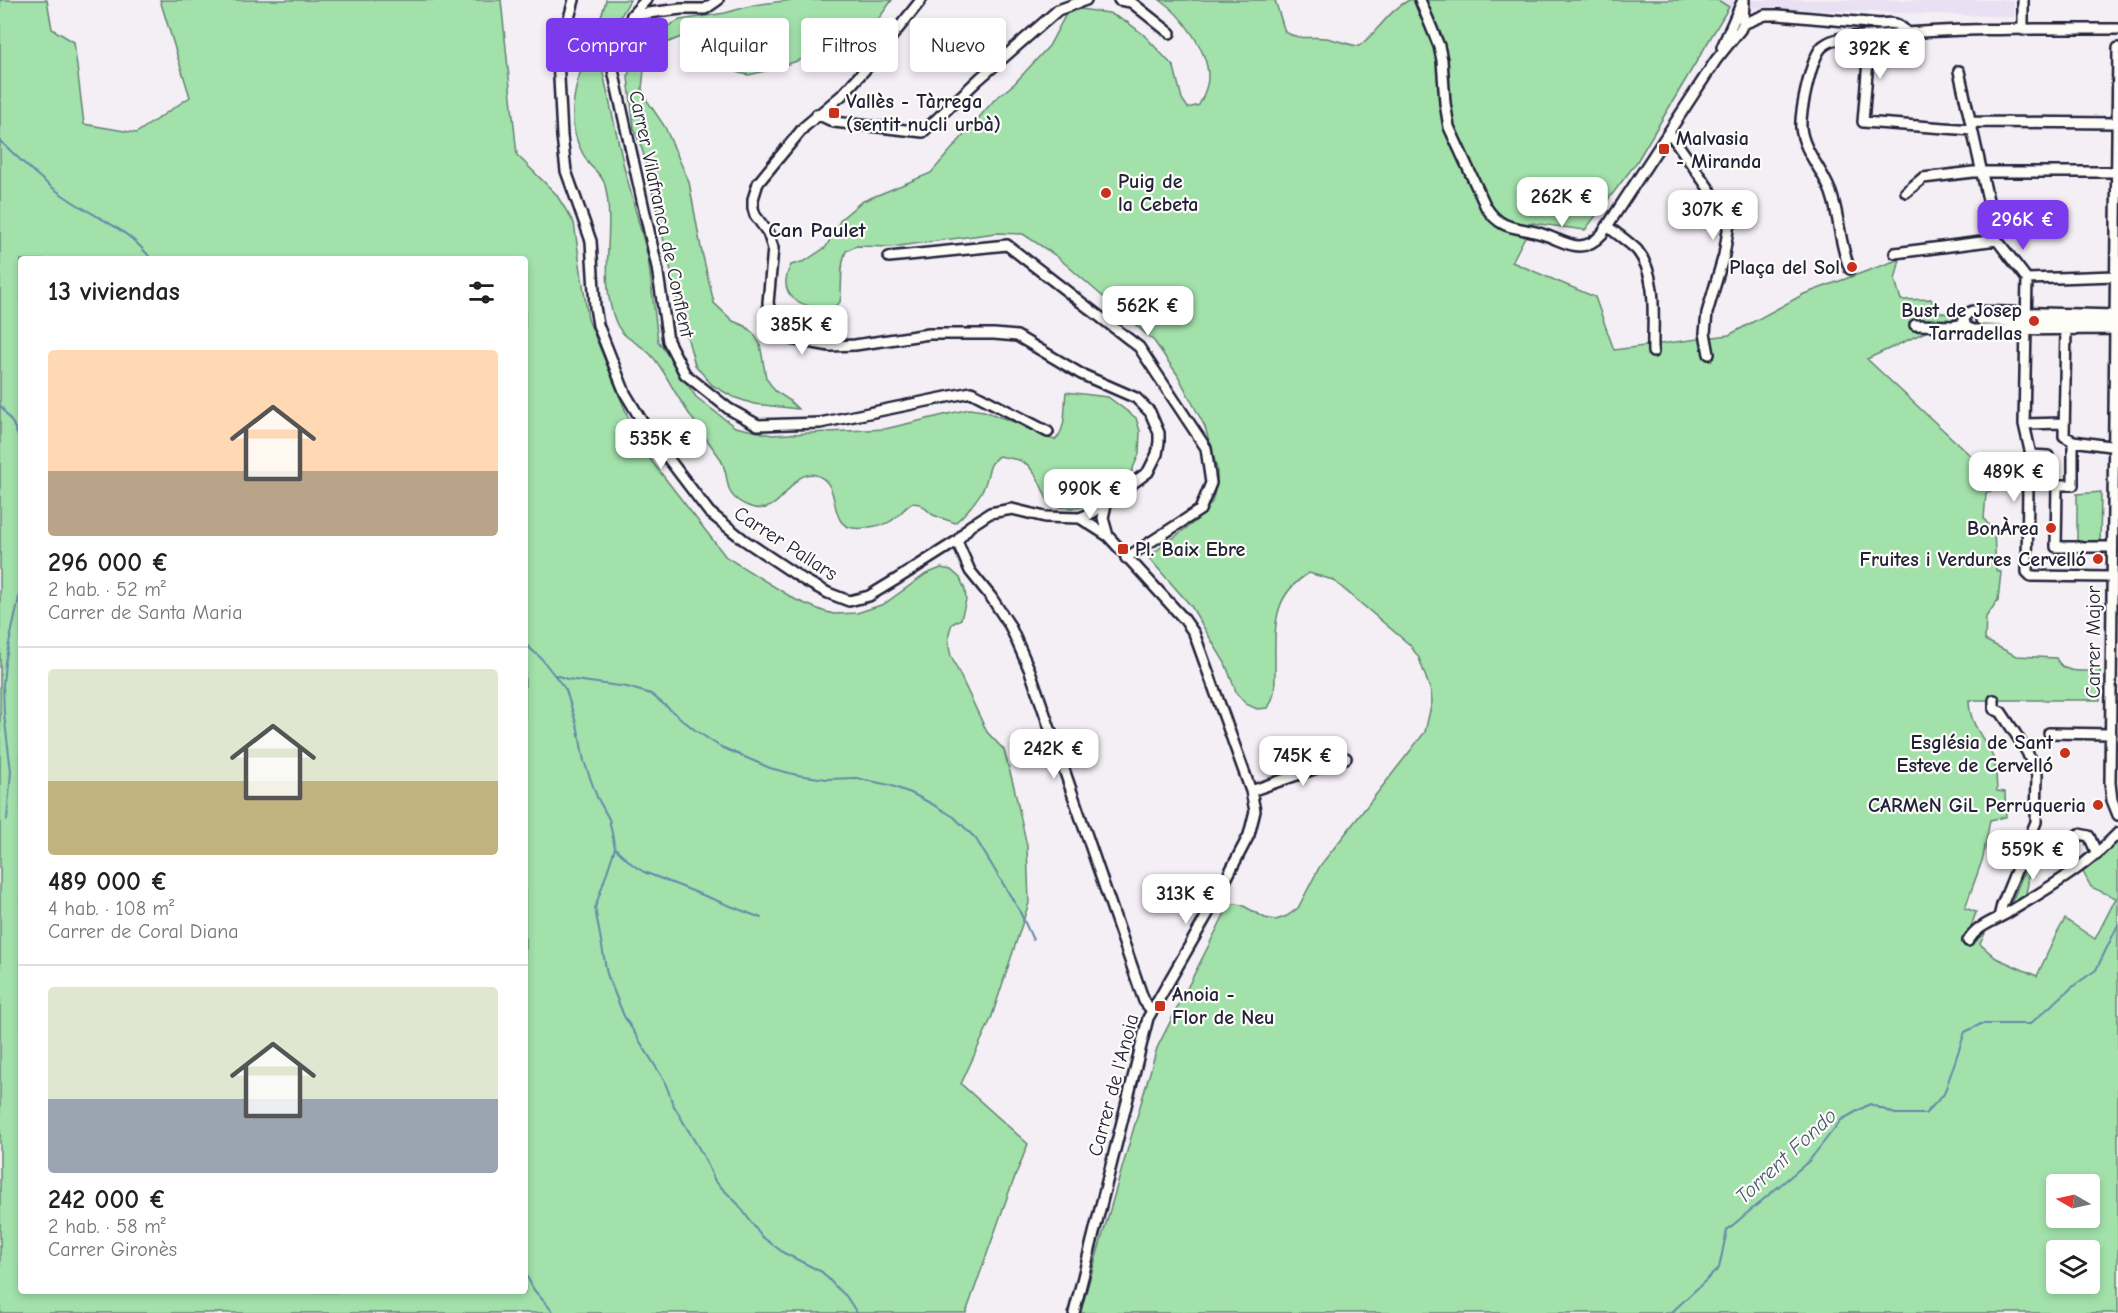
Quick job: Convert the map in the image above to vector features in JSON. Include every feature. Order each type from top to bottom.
[{"type":"street","name":"Carrer Pallars","points":[[574,0],[558,58],[562,136],[566,171],[591,241],[598,325],[625,393],[649,433],[709,512],[744,540],[804,580],[849,601],[868,596],[957,541],[970,526],[990,513],[1012,509],[1045,517],[1080,518]]},
{"type":"street","name":"Carrer Vilafranca de Conflent","points":[[646,0],[632,15],[613,70],[657,267],[668,341],[685,374],[729,409],[758,424],[820,423],[971,392],[1048,432]]},
{"type":"street","points":[[632,15],[681,9],[705,9],[718,0]]},
{"type":"street","points":[[921,0],[855,82],[842,96],[817,114],[804,127],[765,172],[754,191],[755,215],[768,233],[773,248],[768,303],[773,322],[791,339],[830,346],[855,345],[929,334],[1009,334],[1023,339],[1081,374],[1128,393],[1144,404],[1156,423],[1159,433],[1157,454],[1148,472],[1106,504],[1080,518]]},
{"type":"street","points":[[817,114],[834,122],[922,132],[1058,10],[1086,0]]},
{"type":"street","points":[[1119,0],[1131,2],[1170,33]]},
{"type":"street","points":[[1420,0],[1439,46],[1449,127],[1481,198],[1493,217],[1507,226],[1543,234],[1572,246],[1591,243],[1598,238],[1716,60],[1743,24],[1765,15],[1778,15],[1880,24],[1896,23],[1907,33]]},
{"type":"street","points":[[1743,0],[1743,24]]},
{"type":"street","points":[[1716,60],[1743,0]]},
{"type":"street","points":[[2023,0],[2023,30]]},
{"type":"street","points":[[1850,269],[1833,197],[1805,144],[1801,122],[1812,65],[1820,50],[1835,40],[1936,30],[2118,29]]},
{"type":"street","points":[[1870,36],[1863,122],[1971,126],[2117,123]]},
{"type":"street","name":"Carrer Major","points":[[2118,48],[2115,276],[2110,322],[2115,447],[2111,547],[2115,698],[2111,734],[2110,792],[2118,815]]},
{"type":"street","points":[[1959,71],[1997,240],[2028,279],[2024,424],[2031,455],[2028,484],[2028,574],[2111,577]]},
{"type":"street","points":[[1669,132],[1721,206],[1729,224],[1724,255],[1707,313],[1706,333],[1709,354]]},
{"type":"street","points":[[1906,192],[1923,178],[1981,172],[2116,172]]},
{"type":"street","points":[[1607,226],[1637,251],[1649,273],[1653,352]]},
{"type":"street","points":[[1895,254],[1997,240]]},
{"type":"street","points":[[889,257],[1007,245],[1138,347],[1206,448],[1211,483],[1200,510],[1126,558]]},
{"type":"street","points":[[2028,279],[2115,276]]},
{"type":"street","points":[[2026,321],[1973,330],[1965,324],[1966,314],[1973,311],[2026,321],[2066,329],[2110,322]]},
{"type":"street","points":[[1981,320],[2110,322]]},
{"type":"street","points":[[1915,325],[1954,327],[1965,324]]},
{"type":"street","points":[[2066,329],[2064,436],[2073,441],[2115,447]]},
{"type":"street","points":[[2024,424],[2064,423]]},
{"type":"street","points":[[2073,441],[2073,485],[2057,485],[2056,547],[2111,547]]},
{"type":"street","points":[[2031,455],[2048,456]]},
{"type":"street","points":[[1106,504],[1103,518],[1107,536]]},
{"type":"street","name":"Carrer de l'Anoia","points":[[1074,1313],[1146,1025],[1249,836],[1255,811],[1251,791],[1194,633],[1184,619],[1107,536],[1080,518]]},
{"type":"street","points":[[957,541],[970,571],[1010,626],[1030,670],[1144,1000],[1152,1011]]},
{"type":"street","points":[[1994,700],[1994,709],[2001,712],[2015,733],[2027,752],[2037,775],[2036,822],[1999,917]]},
{"type":"street","points":[[2049,733],[2111,734]]},
{"type":"street","points":[[1251,791],[1346,758]]},
{"type":"street","points":[[1968,941],[1974,931],[2043,891],[2097,854],[2118,833]]},
{"type":"street","points":[[2068,839],[2079,834],[2089,837],[2097,854]]},
{"type":"shaded area","points":[[1718,0],[2014,0],[2014,17],[1729,7]]},
{"type":"green space","points":[[0,0],[47,0],[52,29],[74,42],[84,124],[136,133],[190,97],[160,0],[501,0],[517,155],[556,194],[574,223],[588,319],[640,446],[726,557],[796,600],[834,614],[857,613],[884,604],[926,574],[941,568],[951,570],[960,578],[966,600],[961,619],[952,624],[949,632],[950,652],[987,732],[1004,750],[1027,846],[1029,903],[991,1019],[961,1084],[1028,1144],[966,1313],[0,1313]]},
{"type":"green space","points":[[606,0],[630,0],[620,18],[601,18]]},
{"type":"green space","points":[[792,0],[892,0],[879,18],[801,18],[801,59],[789,64],[789,18],[693,18],[754,5]]},
{"type":"green space","points":[[1160,0],[1275,0],[1285,32],[1305,38],[1326,38],[1359,46],[1395,10],[1409,0],[1718,0],[1729,7],[1636,163],[1585,230],[1532,223],[1512,262],[1595,297],[1614,350],[1729,335],[1804,294],[1900,259],[1895,280],[1901,300],[1931,299],[1936,311],[1958,317],[1867,359],[1985,469],[2022,460],[2021,489],[2004,487],[1986,493],[1984,519],[1994,532],[1996,570],[2001,572],[1998,600],[1986,617],[1985,640],[2016,656],[2056,658],[2069,670],[2100,670],[2100,700],[1969,700],[1973,721],[1993,757],[1997,791],[2005,792],[2006,817],[1990,820],[1983,858],[1965,908],[1976,912],[1969,933],[1988,927],[1980,944],[1996,958],[2037,976],[2065,919],[2095,939],[2116,898],[2091,887],[2082,870],[2099,861],[2118,839],[2118,1313],[1080,1313],[1157,1048],[1230,903],[1242,905],[1265,918],[1276,920],[1298,908],[1320,866],[1425,732],[1432,702],[1431,692],[1419,658],[1410,645],[1333,580],[1309,573],[1288,592],[1278,614],[1274,689],[1268,708],[1257,709],[1246,704],[1237,694],[1225,663],[1191,606],[1148,557],[1197,520],[1212,502],[1217,483],[1217,469],[1205,427],[1177,374],[1154,341],[1055,255],[1023,234],[996,233],[891,247],[856,246],[846,251],[840,302],[830,310],[801,303],[794,299],[786,286],[791,265],[805,261],[826,247],[841,219],[861,202],[931,173],[995,99],[1014,84],[1049,46],[1065,16],[1073,8],[1109,13],[1127,22],[1144,35],[1174,67],[1182,99],[1188,108],[1199,105],[1208,81],[1207,67],[1199,45],[1176,14]]},
{"type":"green space","points":[[680,20],[680,37],[668,42],[668,26]]},
{"type":"green space","points":[[580,72],[603,72],[624,167],[648,257],[658,341],[696,397],[735,427],[772,435],[885,429],[969,409],[984,411],[1055,440],[1062,430],[1066,392],[1108,397],[1136,418],[1140,431],[1139,454],[1130,475],[1118,486],[1087,505],[1076,508],[1059,507],[1047,499],[1037,477],[1028,465],[1019,460],[999,456],[992,463],[985,485],[977,498],[955,523],[933,515],[920,504],[912,503],[888,523],[852,528],[843,524],[838,517],[831,488],[825,480],[816,475],[807,475],[799,479],[770,506],[760,509],[739,501],[730,490],[723,463],[661,369],[645,349],[622,332],[615,320],[608,287],[609,219],[605,185],[601,176],[583,154],[576,138],[573,122],[575,90]]},
{"type":"green space","points":[[629,72],[644,72],[642,89],[646,99],[665,127],[689,182],[714,303],[733,321],[745,326],[754,334],[760,344],[766,378],[775,391],[798,409],[754,404],[733,397],[712,385],[695,365],[643,152],[634,128]]},
{"type":"green space","points":[[737,72],[761,72],[749,75]]},
{"type":"green space","points":[[2101,492],[2100,544],[2077,544],[2077,494]]},
{"type":"green space","points":[[2025,870],[2028,871],[2028,884],[2025,897],[2011,904]]},
{"type":"waterway","points":[[0,141],[58,192],[133,239],[148,256]]},
{"type":"waterway","points":[[0,405],[18,436]]},
{"type":"waterway","points":[[7,820],[11,771],[3,685],[5,662],[18,603]]},
{"type":"waterway","points":[[528,647],[541,658],[566,690],[578,729],[584,761],[597,797],[609,819],[615,848],[644,872],[761,918]]},
{"type":"waterway","points":[[556,675],[567,679],[627,687],[651,694],[695,730],[719,746],[770,768],[797,775],[827,779],[856,778],[889,785],[934,805],[954,817],[976,839],[1019,910],[1033,940]]},
{"type":"waterway","points":[[615,848],[595,908],[607,974],[624,1016],[664,1080],[674,1106],[704,1157],[715,1181],[738,1204],[761,1236],[784,1253],[822,1272],[846,1296],[857,1313]]},
{"type":"waterway","name":"Torrent Fondo","points":[[1671,1313],[1719,1268],[1727,1230],[1809,1161],[1841,1120],[1870,1104],[1895,1114],[1925,1114],[1944,1094],[1965,1032],[1981,1024],[2030,1024],[2076,984],[2096,970],[2118,925]]},
{"type":"waterway","points":[[528,1279],[534,1290],[554,1313]]},
{"type":"place","name":"Vallès - Tàrrega (sentit nucli urbà)","points":[[834,113]]},
{"type":"place","name":"Malvasia - Miranda","points":[[1664,149]]},
{"type":"place","name":"Puig de la Cebeta","points":[[1106,193]]},
{"type":"place","name":"Plaça del Sol","points":[[1852,267]]},
{"type":"place","name":"Bust de Josep Tarradellas","points":[[2034,321]]},
{"type":"place","name":"BonÀrea","points":[[2051,528]]},
{"type":"place","name":"Pl. Baix Ebre","points":[[1123,549]]},
{"type":"place","name":"Fruites i Verdures Cervelló","points":[[2098,559]]},
{"type":"place","name":"Església de Sant Esteve de Cervelló","points":[[2065,753]]},
{"type":"place","name":"CARMeN GiL Perruqueria","points":[[2098,805]]},
{"type":"place","name":"Anoia - Flor de Neu","points":[[1160,1006]]},
{"type":"district","name":"Can Paulet","points":[[817,230]]}]
